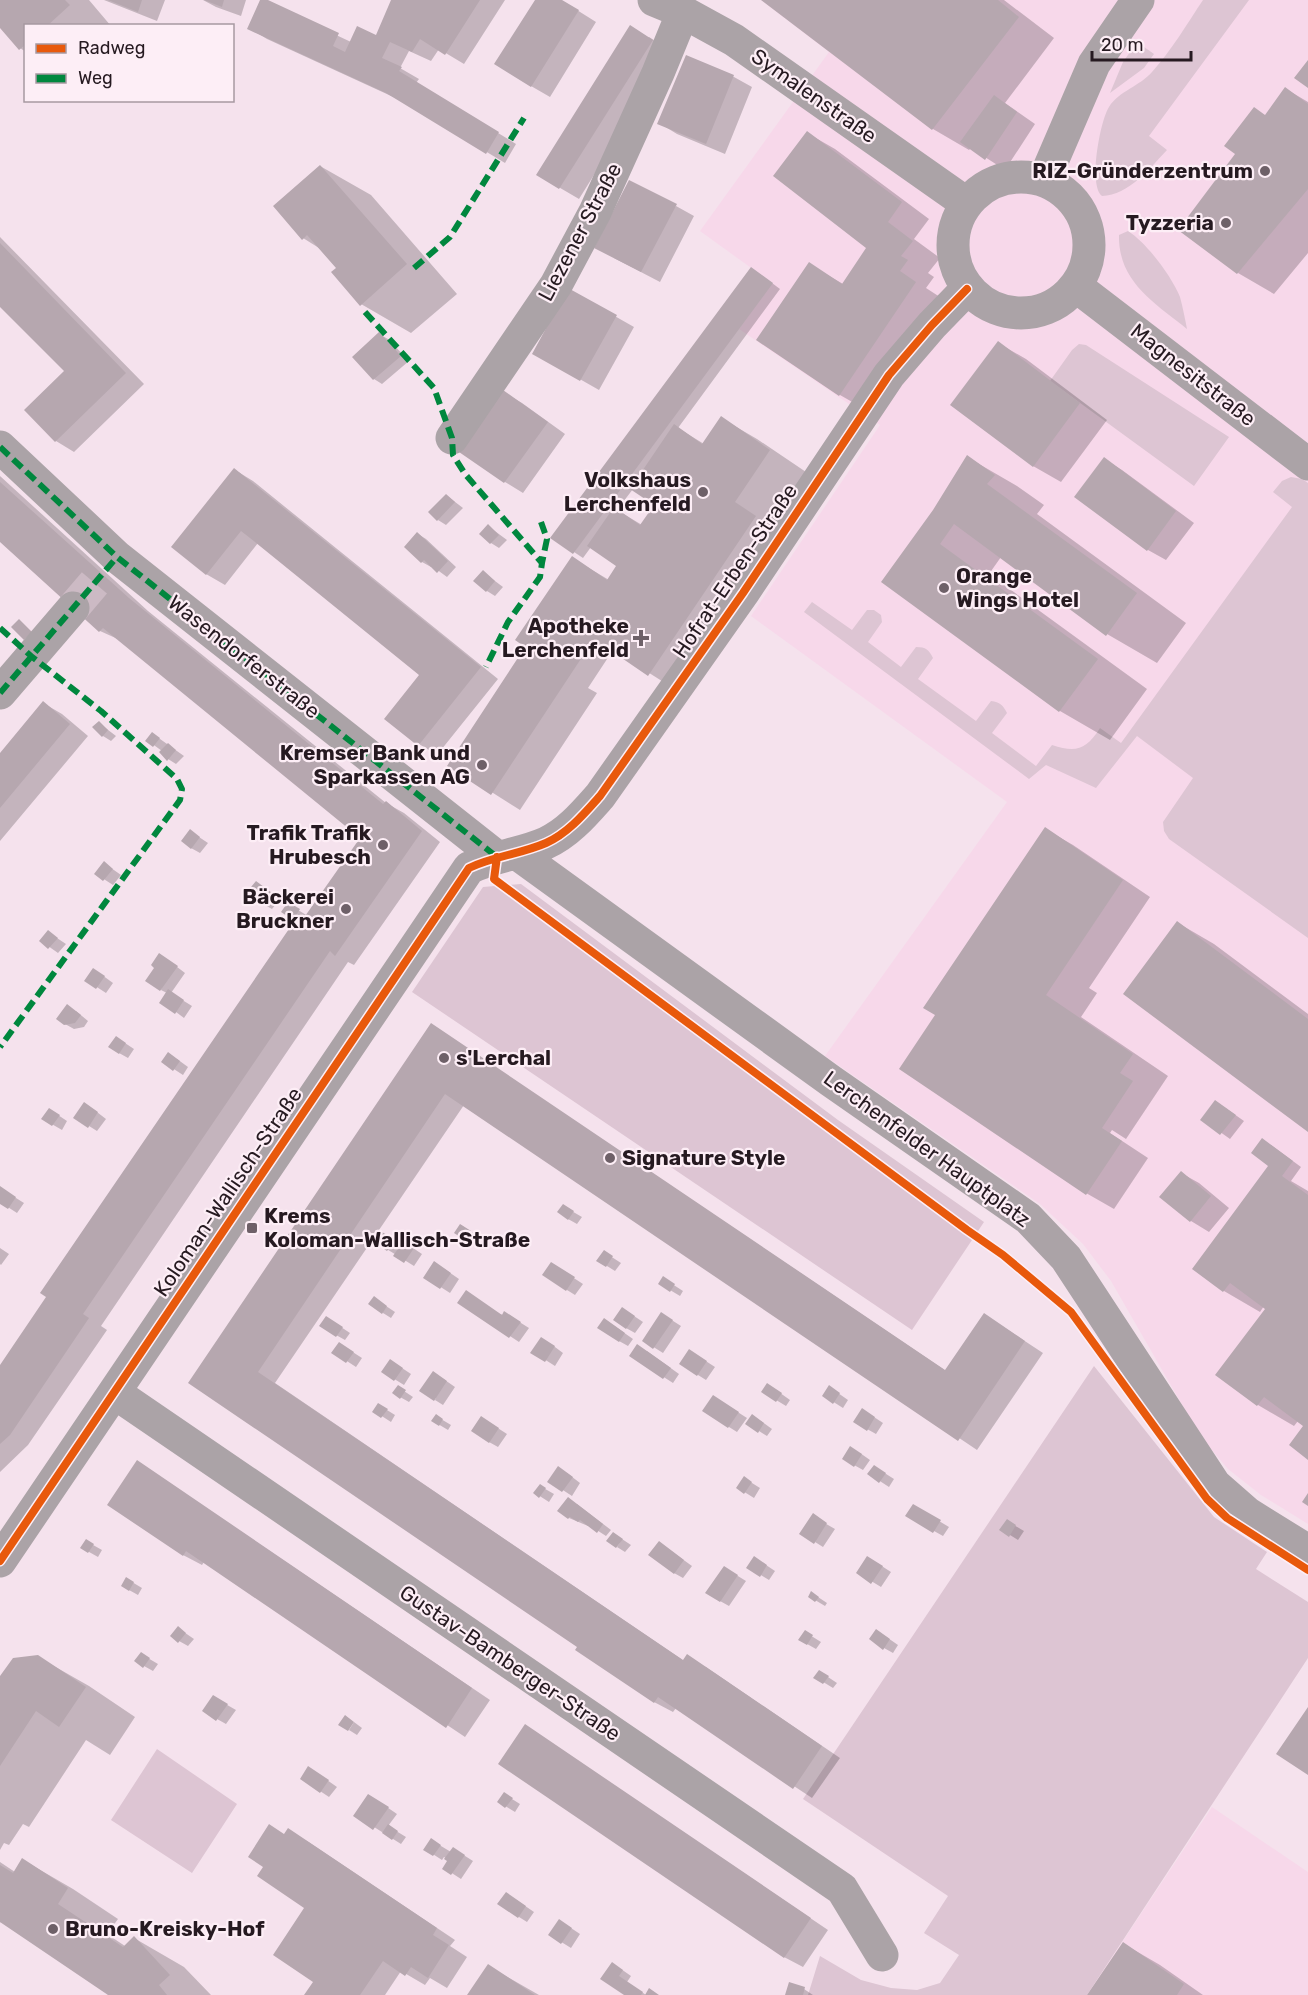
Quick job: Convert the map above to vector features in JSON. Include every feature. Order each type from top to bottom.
[{"type":"street","points":[[1044,180],[1094,64],[1138,0]]},
{"type":"street","name":"Symalenstraße","points":[[669,6],[734,40],[966,203]]},
{"type":"street","name":"Liezener Straße","points":[[452,438],[556,285],[595,212],[658,73],[669,6]]},
{"type":"street","points":[[1015,176],[1044,180],[1070,196],[1087,222],[1090,256],[1077,287],[1053,307],[1023,315],[992,308],[967,288],[954,261],[954,231],[966,203],[988,185],[1015,176]]},
{"type":"street","name":"Magnesitstraße","points":[[1077,287],[1308,464]]},
{"type":"street","name":"Hofrat-Erben-Straße","points":[[507,855],[547,843],[576,823],[600,796],[743,593],[889,375],[967,288]]},
{"type":"street","name":"Wasendorferstraße","points":[[0,447],[110,566],[507,855]]},
{"type":"street","points":[[0,693],[73,608]]},
{"type":"street","name":"Koloman-Wallisch-Straße","points":[[0,1561],[469,868],[507,855]]},
{"type":"street","name":"Lerchenfelder Hauptplatz","points":[[507,855],[1028,1218],[1066,1258],[1215,1485],[1246,1513],[1308,1551]]},
{"type":"street","name":"Gustav-Bamberger-Straße","points":[[115,1393],[842,1889],[882,1955]]},
{"type":"shaded area","points":[[761,0],[1308,0],[1308,1524],[1261,1495],[1228,1469],[1200,1436],[1111,1281],[1083,1244],[1040,1204],[825,1056],[1007,802],[751,616],[880,425],[739,329],[772,283],[700,231],[829,52]]},
{"type":"shaded area","points":[[1203,0],[1249,0],[1149,136],[1167,150],[1130,186],[1102,196],[1096,180],[1097,153],[1102,125],[1109,107],[1113,101],[1152,72]]},
{"type":"shaded area","points":[[1137,42],[1154,54],[1144,68],[1110,93],[1123,62]]},
{"type":"shaded area","points":[[1128,231],[1151,252],[1171,280],[1180,297],[1187,329],[1151,300],[1132,279],[1120,251],[1119,235]]},
{"type":"shaded area","points":[[1079,344],[1086,345],[1229,437],[1194,486],[1050,381],[1072,350]]},
{"type":"shaded area","points":[[1291,477],[1308,483],[1308,938],[1169,839],[1164,831],[1163,822],[1193,778],[1137,736],[1096,788],[1046,765],[1029,779],[804,612],[812,602],[852,630],[867,610],[874,610],[881,615],[882,622],[868,642],[901,667],[916,647],[927,649],[933,658],[918,679],[976,721],[991,701],[1001,704],[1007,713],[992,733],[1036,766],[1052,745],[1068,749],[1080,748],[1090,741],[1100,728],[1121,743],[1292,507],[1273,492],[1282,481]]},
{"type":"shaded area","points":[[521,884],[838,1120],[984,1222],[912,1330],[412,992],[483,887]]},
{"type":"shaded area","points":[[1094,1366],[1214,1517],[1267,1552],[1256,1569],[1308,1602],[1308,1658],[1087,1995],[808,1995],[820,1956],[861,1980],[891,1988],[917,1990],[940,1983],[959,1955],[924,1933],[948,1896],[803,1799]]},
{"type":"shaded area","points":[[157,1749],[237,1804],[192,1873],[111,1820]]},
{"type":"shaded area","points":[[1212,1807],[1308,1872],[1308,1995],[1087,1995]]},
{"type":"building","points":[[0,0],[65,0],[70,5],[49,24],[24,24],[24,46],[19,50],[0,28]]},
{"type":"building","points":[[108,0],[142,0],[138,12]]},
{"type":"building","points":[[204,0],[224,0],[222,7]]},
{"type":"building","points":[[260,0],[268,0],[339,33],[333,46],[345,52],[357,26],[376,35],[391,0],[480,0],[445,55],[420,39],[412,52],[390,42],[382,58],[402,67],[399,71],[499,132],[486,154],[386,93],[247,29]]},
{"type":"building","points":[[535,0],[562,0],[579,10],[531,87],[494,64]]},
{"type":"building","points":[[761,0],[998,0],[1019,17],[932,130]]},
{"type":"building","points":[[630,25],[653,40],[559,189],[536,175]]},
{"type":"building","points":[[686,55],[734,75],[706,144],[657,124]]},
{"type":"building","points":[[1308,60],[1308,88],[1294,78]]},
{"type":"building","name":"RIZ-Gründerzentrum","points":[[1285,87],[1308,104],[1308,189],[1237,274],[1178,230],[1235,154],[1224,146],[1254,107],[1265,115]]},
{"type":"building","points":[[994,95],[1017,112],[985,160],[960,142]]},
{"type":"building","points":[[807,131],[902,202],[888,222],[913,241],[901,256],[908,260],[900,271],[916,282],[839,396],[756,340],[809,262],[842,284],[866,248],[773,176]]},
{"type":"building","points":[[320,165],[407,264],[360,306],[331,272],[336,268],[307,235],[302,240],[273,206]]},
{"type":"building","points":[[629,180],[677,204],[641,272],[594,248]]},
{"type":"building","points":[[0,243],[126,373],[55,442],[24,410],[64,371],[0,307]]},
{"type":"building","points":[[751,267],[773,283],[573,554],[550,538]]},
{"type":"building","points":[[568,288],[617,315],[580,381],[532,354]]},
{"type":"building","points":[[379,332],[401,356],[373,380],[352,357]]},
{"type":"building","points":[[998,341],[1080,403],[1033,467],[950,405]]},
{"type":"building","points":[[503,390],[548,422],[504,483],[459,452]]},
{"type":"building","points":[[721,416],[770,450],[735,502],[756,516],[648,676],[594,639],[491,795],[447,766],[525,647],[515,640],[572,556],[607,580],[616,566],[587,546],[614,507],[640,525],[654,505],[630,489],[674,424],[702,444]]},
{"type":"building","name":"Orange Wings Hotel","points":[[967,455],[995,475],[987,484],[1137,593],[1106,636],[954,524],[940,544],[1098,659],[1059,712],[881,582],[933,510]]},
{"type":"building","points":[[1104,457],[1176,511],[1147,551],[1074,497]]},
{"type":"building","points":[[234,468],[481,667],[418,746],[384,719],[419,675],[250,538],[241,531],[206,575],[171,547]]},
{"type":"building","points":[[0,482],[129,598],[383,804],[386,801],[422,831],[335,956],[330,951],[83,1314],[89,1318],[10,1435],[0,1444],[0,1365],[46,1297],[40,1293],[291,926],[296,929],[360,838],[103,628],[99,632],[0,542]]},
{"type":"building","points":[[446,494],[455,502],[437,521],[428,512]]},
{"type":"building","points":[[488,524],[499,535],[490,544],[479,534]]},
{"type":"building","points":[[417,532],[448,561],[437,573],[424,560],[421,563],[404,547]]},
{"type":"building","points":[[483,570],[495,581],[486,592],[473,581]]},
{"type":"building","points":[[19,619],[32,632],[24,640],[11,627]]},
{"type":"building","points":[[43,701],[70,724],[0,808],[0,753]]},
{"type":"building","points":[[99,721],[108,730],[102,737],[92,727]]},
{"type":"building","points":[[152,732],[160,738],[153,747],[145,741]]},
{"type":"building","points":[[168,743],[176,750],[167,761],[159,752]]},
{"type":"building","points":[[1045,827],[1123,880],[1046,995],[1133,1054],[1120,1073],[1133,1081],[1102,1128],[1122,1141],[1086,1195],[899,1069],[935,1015],[923,1008]]},
{"type":"building","points":[[190,829],[200,837],[191,849],[181,841]]},
{"type":"building","points":[[104,861],[113,869],[103,881],[94,874]]},
{"type":"building","points":[[256,881],[272,893],[263,905],[246,893]]},
{"type":"building","points":[[288,902],[300,909],[293,920],[281,912]]},
{"type":"building","points":[[1177,921],[1308,1019],[1308,1132],[1123,994]]},
{"type":"building","points":[[48,930],[58,938],[48,949],[39,941]]},
{"type":"building","points":[[159,953],[178,966],[160,991],[145,981],[154,968],[151,965]]},
{"type":"building","points":[[93,968],[105,976],[96,989],[84,981]]},
{"type":"building","points":[[168,989],[184,1000],[175,1014],[159,1003]]},
{"type":"building","points":[[67,1004],[81,1015],[75,1023],[64,1025],[56,1019]]},
{"type":"building","points":[[431,1023],[945,1370],[984,1313],[1025,1341],[958,1441],[445,1094],[258,1372],[683,1660],[687,1654],[822,1746],[793,1789],[658,1697],[654,1703],[575,1650],[577,1647],[188,1383]]},
{"type":"building","points":[[116,1036],[126,1043],[119,1054],[108,1047]]},
{"type":"building","points":[[168,1052],[180,1061],[173,1071],[161,1062]]},
{"type":"building","points":[[1215,1100],[1236,1115],[1220,1135],[1200,1120]]},
{"type":"building","points":[[84,1102],[98,1112],[88,1128],[73,1118]]},
{"type":"building","points":[[49,1108],[60,1115],[52,1126],[41,1119]]},
{"type":"building","points":[[1262,1138],[1293,1161],[1282,1176],[1308,1195],[1308,1460],[1289,1445],[1303,1426],[1264,1397],[1257,1406],[1215,1375],[1265,1309],[1230,1283],[1223,1292],[1192,1269],[1268,1166],[1251,1153]]},
{"type":"building","points":[[1181,1171],[1211,1196],[1190,1222],[1159,1197]]},
{"type":"building","points":[[0,1186],[16,1197],[8,1209],[0,1204]]},
{"type":"building","points":[[563,1204],[574,1211],[568,1220],[557,1212]]},
{"type":"building","points":[[460,1224],[471,1231],[465,1240],[454,1233]]},
{"type":"building","points":[[382,1232],[395,1240],[387,1251],[375,1243]]},
{"type":"building","points":[[404,1240],[414,1248],[404,1263],[393,1256]]},
{"type":"building","points":[[604,1250],[613,1256],[606,1267],[596,1261]]},
{"type":"building","points":[[434,1261],[451,1273],[440,1289],[423,1278]]},
{"type":"building","points":[[551,1262],[575,1277],[566,1291],[542,1275]]},
{"type":"building","points":[[663,1276],[675,1284],[670,1292],[658,1284]]},
{"type":"building","points":[[466,1290],[502,1315],[504,1311],[521,1322],[509,1338],[457,1303]]},
{"type":"building","points":[[374,1296],[387,1306],[382,1314],[368,1304]]},
{"type":"building","points":[[622,1307],[635,1316],[626,1329],[613,1320]]},
{"type":"building","points":[[661,1312],[673,1320],[653,1349],[642,1341]]},
{"type":"building","points":[[326,1316],[343,1327],[336,1337],[319,1326]]},
{"type":"building","points":[[604,1318],[625,1333],[619,1342],[597,1328]]},
{"type":"building","points":[[541,1337],[555,1346],[545,1362],[530,1353]]},
{"type":"building","points":[[339,1342],[354,1352],[346,1363],[331,1353]]},
{"type":"building","points":[[637,1344],[671,1368],[663,1379],[629,1356]]},
{"type":"building","points":[[689,1349],[707,1361],[697,1376],[679,1364]]},
{"type":"building","points":[[390,1359],[403,1368],[394,1381],[381,1372]]},
{"type":"building","points":[[433,1371],[447,1381],[434,1401],[419,1391]]},
{"type":"building","points":[[767,1383],[782,1393],[776,1402],[761,1392]]},
{"type":"building","points":[[398,1385],[406,1390],[400,1399],[392,1393]]},
{"type":"building","points":[[829,1385],[840,1393],[833,1404],[822,1396]]},
{"type":"building","points":[[713,1395],[739,1412],[728,1428],[702,1411]]},
{"type":"building","points":[[378,1403],[388,1409],[381,1418],[372,1412]]},
{"type":"building","points":[[862,1408],[875,1417],[867,1431],[853,1422]]},
{"type":"building","points":[[436,1414],[443,1419],[439,1426],[431,1421]]},
{"type":"building","points":[[752,1414],[764,1423],[758,1433],[745,1424]]},
{"type":"building","points":[[481,1416],[499,1428],[489,1443],[471,1431]]},
{"type":"building","points":[[850,1446],[862,1454],[854,1467],[842,1459]]},
{"type":"building","points":[[137,1460],[472,1688],[446,1728],[186,1551],[183,1556],[107,1505]]},
{"type":"building","points":[[874,1465],[886,1473],[879,1483],[867,1474]]},
{"type":"building","points":[[558,1466],[573,1477],[562,1492],[547,1482]]},
{"type":"building","points":[[744,1476],[752,1482],[744,1494],[736,1488]]},
{"type":"building","points":[[540,1484],[546,1488],[539,1498],[533,1493]]},
{"type":"building","points":[[1308,1493],[1308,1506],[1302,1502]]},
{"type":"building","points":[[568,1497],[603,1524],[597,1533],[580,1520],[578,1522],[570,1517],[568,1519],[557,1511]]},
{"type":"building","points":[[913,1504],[941,1520],[933,1533],[905,1516]]},
{"type":"building","points":[[813,1513],[827,1523],[814,1544],[799,1534]]},
{"type":"building","points":[[1007,1519],[1016,1525],[1009,1537],[999,1530]]},
{"type":"building","points":[[613,1532],[623,1539],[616,1548],[606,1541]]},
{"type":"building","points":[[86,1539],[94,1544],[88,1553],[80,1548]]},
{"type":"building","points":[[659,1541],[684,1560],[674,1574],[648,1555]]},
{"type":"building","points":[[754,1556],[767,1565],[760,1577],[746,1568]]},
{"type":"building","points":[[867,1556],[883,1566],[871,1584],[856,1573]]},
{"type":"building","points":[[724,1566],[738,1575],[720,1602],[705,1593]]},
{"type":"building","points":[[126,1577],[134,1582],[129,1591],[121,1586]]},
{"type":"building","points":[[811,1591],[819,1597],[815,1602],[808,1597]]},
{"type":"building","points":[[178,1626],[186,1633],[178,1643],[170,1636]]},
{"type":"building","points":[[876,1629],[890,1639],[883,1650],[869,1639]]},
{"type":"building","points":[[805,1630],[813,1635],[807,1645],[798,1640]]},
{"type":"building","points":[[141,1652],[150,1658],[143,1668],[134,1661]]},
{"type":"building","points":[[38,1655],[86,1687],[59,1727],[36,1711],[0,1766],[0,1676],[13,1658]]},
{"type":"building","points":[[819,1670],[829,1676],[823,1684],[813,1678]]},
{"type":"building","points":[[213,1695],[228,1704],[216,1721],[202,1711]]},
{"type":"building","points":[[1308,1707],[1308,1775],[1276,1754]]},
{"type":"building","points":[[345,1715],[354,1722],[348,1731],[338,1725]]},
{"type":"building","points":[[525,1724],[811,1918],[784,1958],[498,1764]]},
{"type":"building","points":[[308,1766],[329,1780],[320,1793],[300,1779]]},
{"type":"building","points":[[504,1792],[513,1798],[505,1808],[497,1802]]},
{"type":"building","points":[[368,1794],[389,1807],[373,1830],[353,1816]]},
{"type":"building","points":[[269,1824],[284,1834],[288,1828],[437,1928],[433,1935],[449,1945],[428,1978],[411,1967],[405,1976],[383,1961],[360,1995],[304,1995],[313,1982],[273,1955],[304,1908],[257,1876],[263,1867],[248,1857]]},
{"type":"building","points":[[388,1824],[398,1831],[392,1840],[382,1833]]},
{"type":"building","points":[[431,1838],[441,1845],[433,1856],[423,1850]]},
{"type":"building","points":[[453,1847],[465,1855],[451,1875],[442,1869],[447,1861],[444,1859]]},
{"type":"building","name":"Bruno-Kreisky-Hof","points":[[22,1858],[68,1888],[58,1904],[123,1947],[134,1936],[170,1975],[159,1985],[167,1995],[108,1995],[0,1922],[0,1865],[13,1873]]},
{"type":"building","points":[[506,1892],[526,1906],[518,1918],[497,1904]]},
{"type":"building","points":[[559,1919],[572,1928],[561,1944],[548,1935]]},
{"type":"building","points":[[1123,1942],[1184,1984],[1177,1995],[1087,1995]]},
{"type":"building","points":[[612,1962],[623,1970],[619,1976],[643,1992],[641,1995],[624,1995],[600,1979]]},
{"type":"building","points":[[488,1964],[535,1995],[467,1995]]},
{"type":"building","points":[[789,1982],[805,1987],[803,1995],[785,1995]]},
{"type":"building","points":[[649,1988],[659,1995],[645,1995]]},
{"type":"tunnel","points":[[73,608],[102,574]]},
{"type":"marked path","points":[[414,268],[450,237],[524,118]]},
{"type":"marked path","points":[[365,312],[434,388],[452,438],[453,455],[465,474],[542,563],[540,577],[508,622],[486,667]]},
{"type":"marked path","points":[[0,447],[117,557],[497,857]]},
{"type":"marked path","points":[[541,522],[547,539],[542,563]]},
{"type":"marked path","points":[[0,693],[117,557]]},
{"type":"marked path","points":[[0,628],[31,656],[101,711],[177,779],[182,789],[180,800],[0,1047]]},
{"type":"cycle path","points":[[0,1561],[469,868],[537,847],[554,839],[575,822],[600,796],[743,593],[889,375],[967,289]]},
{"type":"cycle path","points":[[497,857],[494,879],[1003,1255],[1071,1312],[1207,1499],[1227,1518],[1308,1570]]},
{"type":"place","name":"RIZ-Gründerzentrum","points":[[1265,171]]},
{"type":"place","name":"Tyzzeria","points":[[1226,223]]},
{"type":"place","name":"Volkshaus Lerchenfeld","points":[[703,492]]},
{"type":"place","name":"Orange Wings Hotel","points":[[944,588]]},
{"type":"place","name":"Apotheke Lerchenfeld","points":[[641,638]]},
{"type":"place","name":"Kremser Bank und Sparkassen AG","points":[[482,765]]},
{"type":"place","name":"Trafik Trafik Hrubesch","points":[[383,845]]},
{"type":"place","name":"Bäckerei Bruckner","points":[[346,909]]},
{"type":"place","name":"s'Lerchal","points":[[444,1058]]},
{"type":"place","name":"Signature Style","points":[[610,1158]]},
{"type":"place","name":"Krems Koloman-Wallisch-Straße","points":[[252,1228]]},
{"type":"place","name":"Bruno-Kreisky-Hof","points":[[53,1929]]}]
